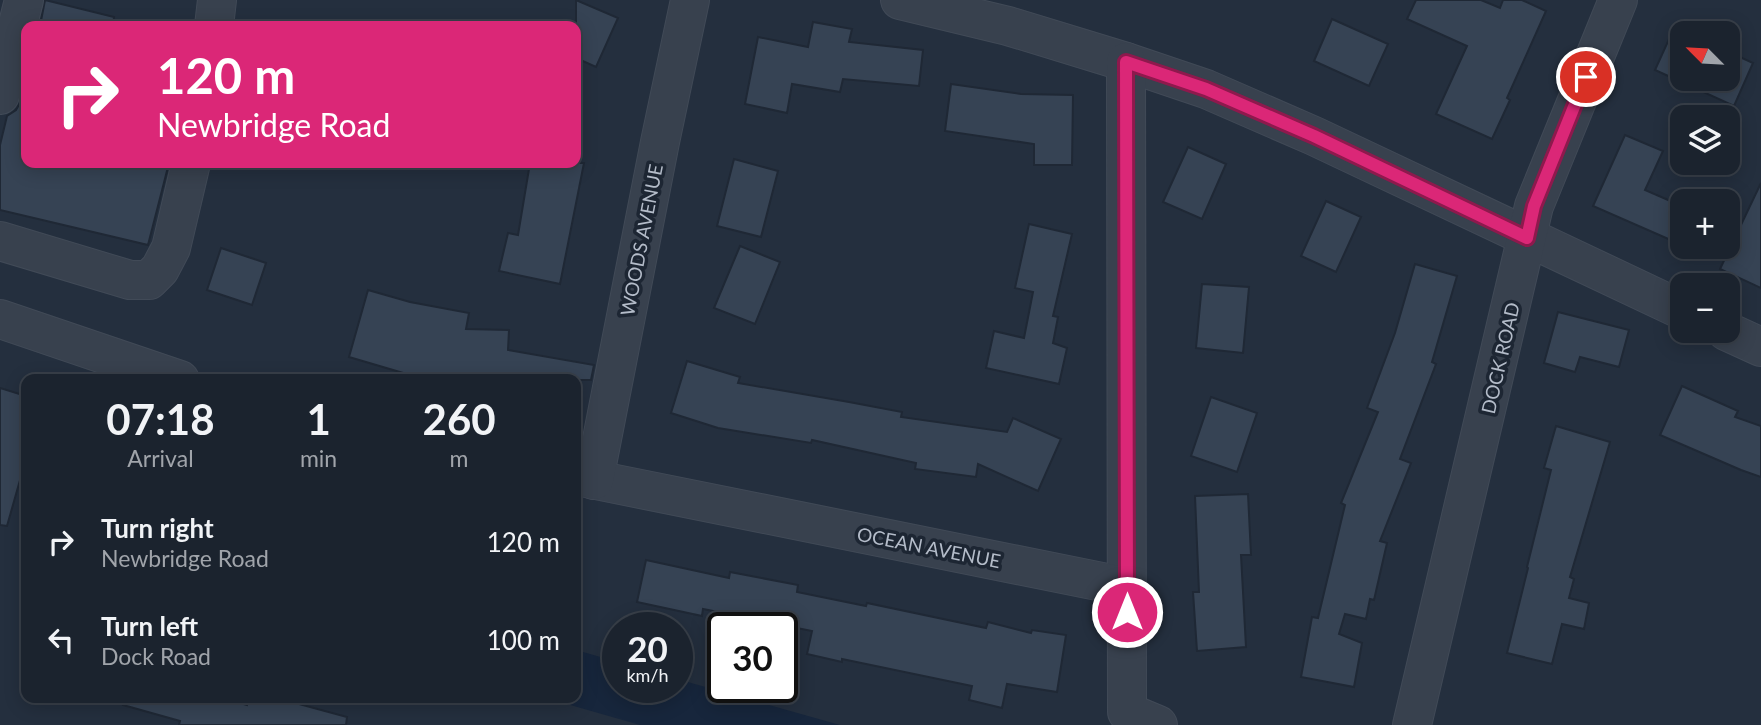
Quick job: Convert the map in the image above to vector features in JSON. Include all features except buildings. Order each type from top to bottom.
[{"type":"street","points":[[0,95],[24,0]]},
{"type":"street","points":[[215,21],[217,0]]},
{"type":"street","name":"WOODS AVENUE","points":[[585,478],[690,0]]},
{"type":"street","points":[[900,0],[1008,26],[1206,89],[1302,131],[1670,304]]},
{"type":"street","name":"DOCK ROAD","points":[[1412,725],[1534,206],[1618,0]]},
{"type":"street","points":[[1126,62],[1127,712],[1158,725]]},
{"type":"street","points":[[0,241],[130,280],[149,279],[160,269],[171,248],[190,168]]},
{"type":"street","points":[[0,319],[162,374]]},
{"type":"street","points":[[1740,337],[1761,347]]},
{"type":"street","name":"OCEAN AVENUE","points":[[585,478],[1127,587]]},
{"type":"water","points":[[581,651],[602,657],[602,703],[693,703],[693,684],[707,687],[707,703],[762,703],[840,725],[640,725],[563,703],[581,703]]},
{"type":"route","points":[[1127,612],[1126,62],[1206,89],[1314,136],[1527,238],[1534,206],[1586,77]]}]
